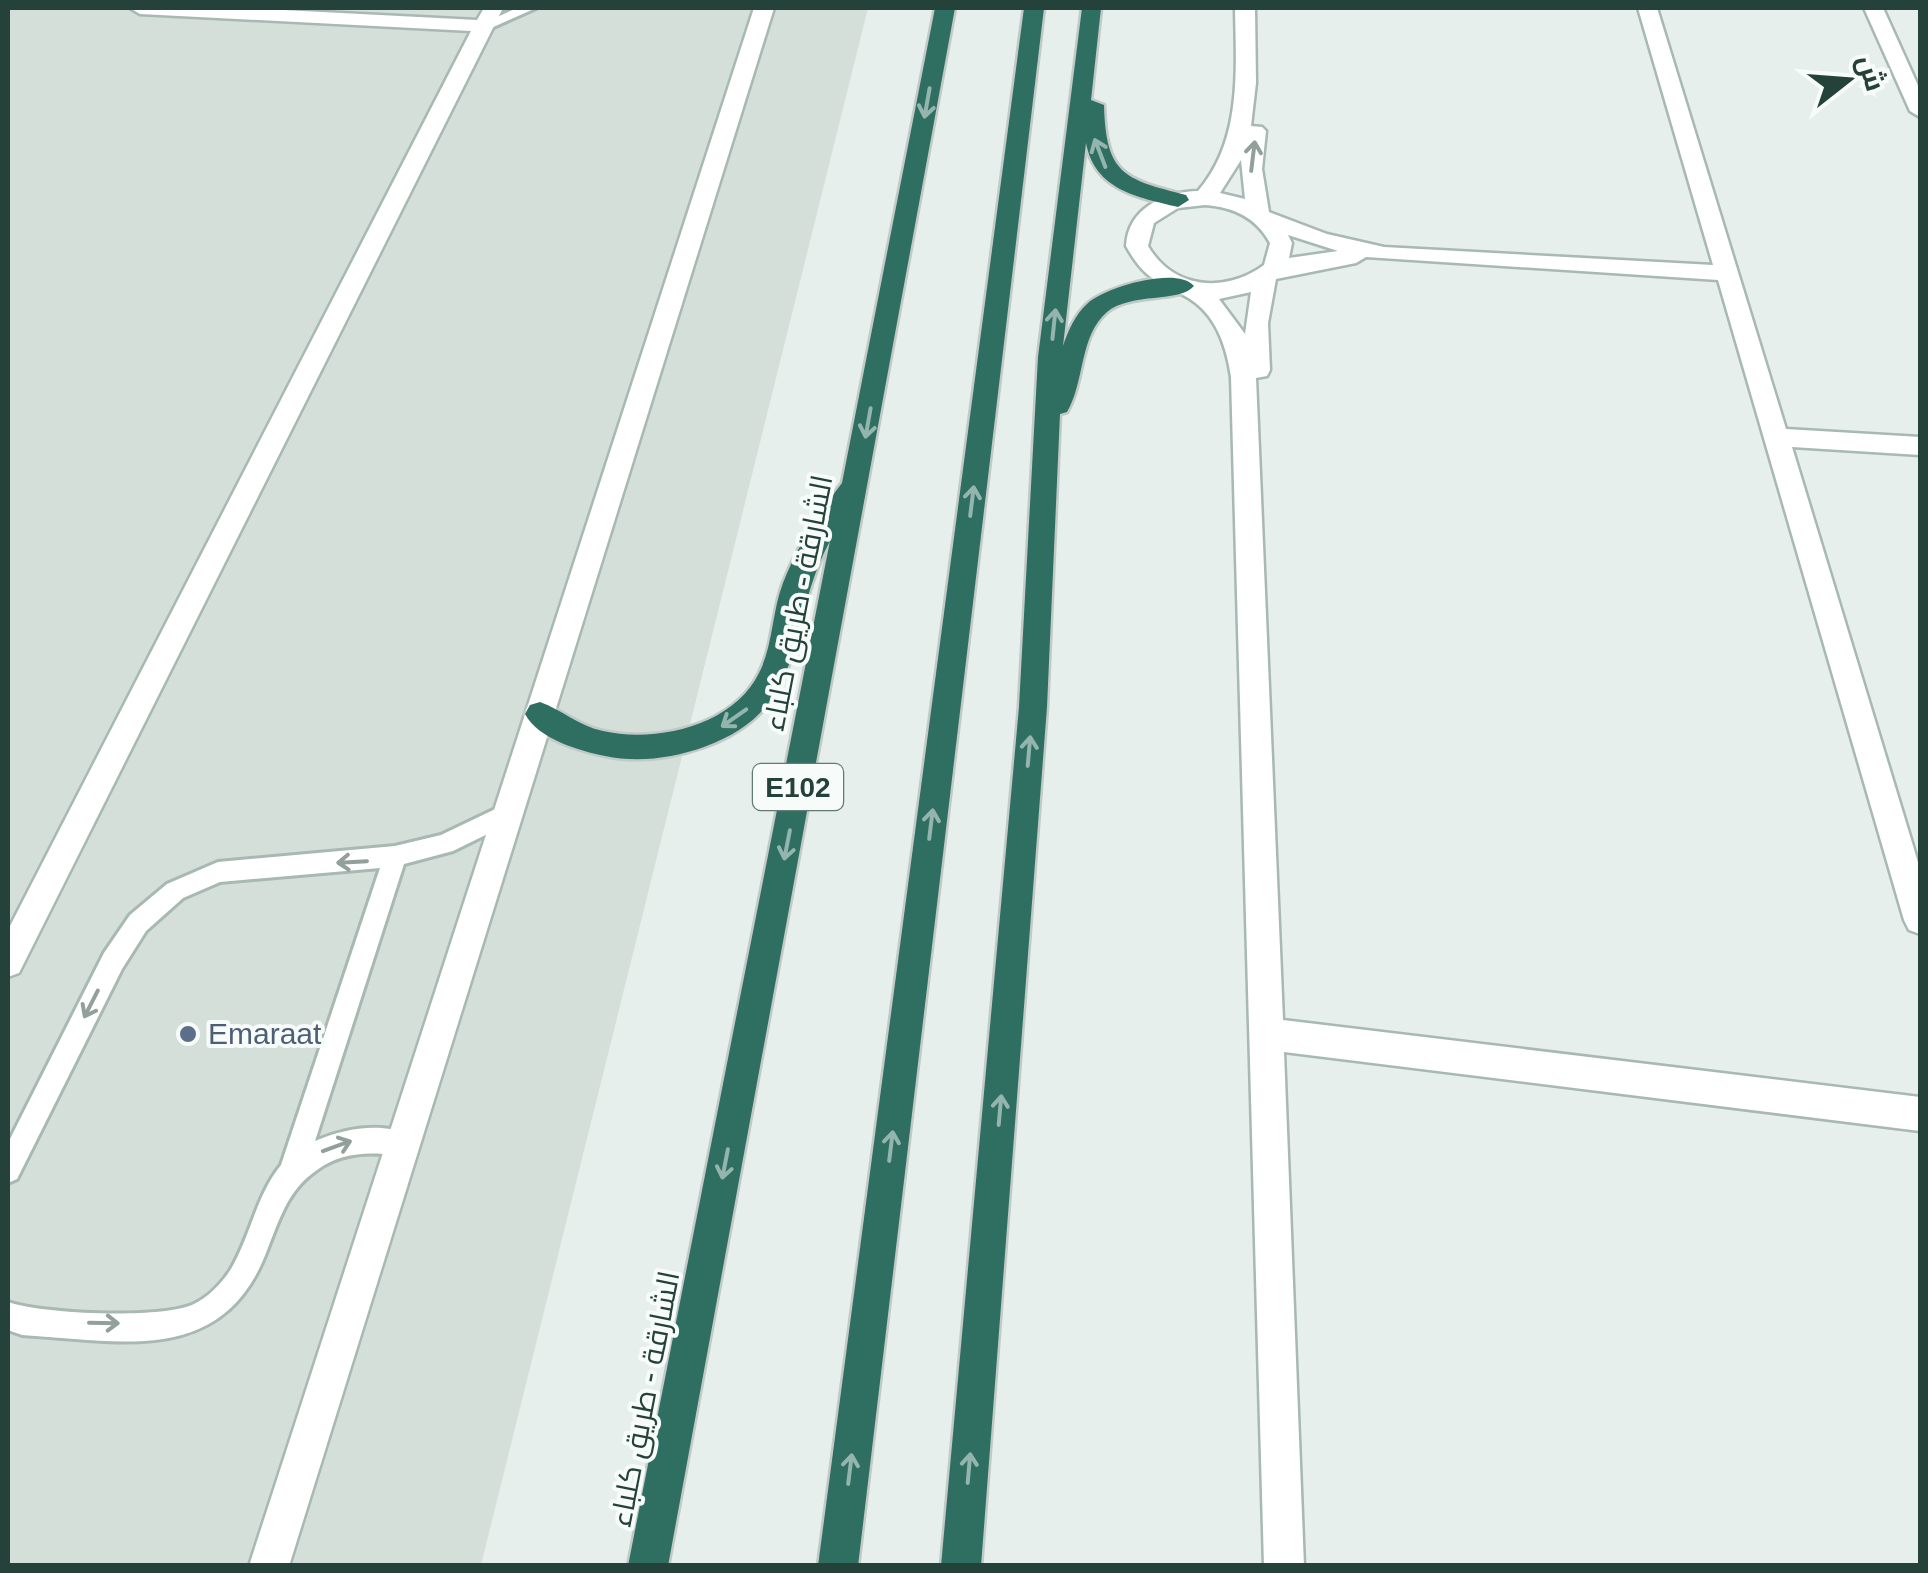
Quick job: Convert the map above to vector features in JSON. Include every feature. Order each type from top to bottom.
[{"type":"highway","name":"الشارقة - طريق كلباء","points":[[648,1566],[945,8]]},
{"type":"highway","points":[[838,1566],[1034,8]]},
{"type":"highway","points":[[960,1566],[1031,726],[1050,357],[1078,90],[1091,8]]},
{"type":"highway","points":[[1087,50],[1094,80],[1094,141],[1102,165],[1134,189],[1178,200]]},
{"type":"highway","points":[[1048,421],[1065,394],[1080,326],[1090,313],[1120,294],[1187,288]]},
{"type":"highway","points":[[540,714],[580,737],[628,747],[693,740],[728,724],[757,701],[774,674],[786,616],[806,561],[833,512],[857,482]]},
{"type":"street","points":[[8,962],[489,17],[140,8]]},
{"type":"street","points":[[269,1566],[764,8]]},
{"type":"street","points":[[1204,198],[1232,163],[1246,99],[1245,8]]},
{"type":"street","points":[[1648,8],[1920,920]]},
{"type":"street","points":[[1873,8],[1920,111]]},
{"type":"street","points":[[1246,99],[1256,132],[1251,178],[1262,216],[1281,243],[1256,323],[1258,373],[1246,395]]},
{"type":"street","points":[[1284,1566],[1246,395],[1240,349],[1232,328],[1219,310],[1151,270],[1136,246],[1141,223],[1162,206],[1204,198],[1242,205],[1322,240],[1384,254],[1727,273]]},
{"type":"street","points":[[1187,288],[1232,290],[1270,273],[1384,254]]},
{"type":"street","points":[[1775,437],[1920,446]]},
{"type":"street","points":[[1266,1034],[1920,1114]]},
{"type":"lane","points":[[489,17],[529,8]]},
{"type":"lane","points":[[8,1170],[113,961],[138,922],[175,892],[218,872],[395,856],[445,844],[510,812]]},
{"type":"lane","points":[[291,1176],[395,856]]},
{"type":"lane","points":[[8,1316],[22,1322],[176,1324],[200,1316],[242,1280],[271,1203],[291,1176],[317,1154],[346,1141],[376,1137],[403,1144]]},
{"type":"shaded area","points":[[8,8],[868,8],[481,1565],[8,1566]]},
{"type":"place","name":"Emaraat","points":[[188,1034]]}]
